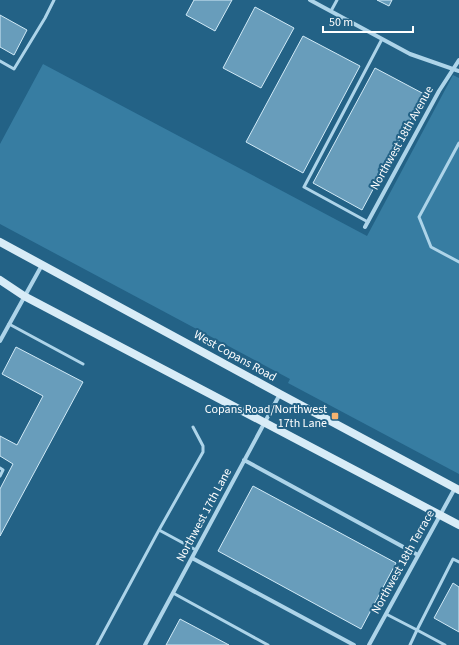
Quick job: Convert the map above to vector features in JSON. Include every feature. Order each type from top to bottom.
[{"type":"main road","name":"West Copans Road","points":[[0,242],[457,489]]},
{"type":"main road","points":[[0,280],[24,296],[459,525]]},
{"type":"street","points":[[310,0],[410,54],[459,71]]},
{"type":"street","name":"Northwest 18th Avenue","points":[[366,227],[439,91],[459,60]]},
{"type":"street","points":[[0,341],[42,265]]},
{"type":"street","name":"Northwest 17th Lane","points":[[145,645],[280,394]]},
{"type":"street","points":[[244,460],[418,555]]},
{"type":"street","name":"Northwest 18th Terrace","points":[[369,645],[440,515],[457,489]]},
{"type":"street","points":[[192,558],[354,645]]},
{"type":"lane","points":[[0,61],[14,69],[45,18],[54,0]]},
{"type":"lane","points":[[332,11],[337,0]]},
{"type":"lane","points":[[368,222],[304,187],[382,39]]},
{"type":"lane","points":[[459,143],[419,217],[431,247],[459,262]]},
{"type":"lane","points":[[9,324],[84,364]]},
{"type":"lane","points":[[97,645],[203,452],[203,446],[193,427]]},
{"type":"lane","points":[[0,468],[3,470],[0,476]]},
{"type":"lane","points":[[159,530],[196,550]]},
{"type":"lane","points":[[410,645],[453,559],[459,562]]},
{"type":"lane","points":[[173,594],[268,645]]},
{"type":"lane","points":[[386,614],[445,645]]},
{"type":"shaded area","points":[[43,64],[367,236],[453,75],[459,78],[459,474],[288,383],[290,379],[0,224],[0,144]]},
{"type":"building","points":[[194,0],[232,0],[215,31],[186,15]]},
{"type":"building","points":[[377,0],[392,0],[389,6]]},
{"type":"building","points":[[255,7],[294,28],[261,88],[223,68]]},
{"type":"building","points":[[0,15],[27,30],[14,55],[0,47]]},
{"type":"building","points":[[303,36],[360,66],[303,173],[246,142]]},
{"type":"building","points":[[375,68],[424,94],[362,210],[313,183]]},
{"type":"building","points":[[16,347],[83,382],[0,536],[0,489],[13,464],[0,456],[0,436],[17,445],[43,396],[2,374]]},
{"type":"building","points":[[253,486],[396,563],[361,629],[218,551]]},
{"type":"building","points":[[453,583],[459,587],[459,632],[434,618]]},
{"type":"building","points":[[180,619],[229,645],[166,645]]},
{"type":"place","name":"Copans Road/Northwest 17th Lane","points":[[335,416]]}]
